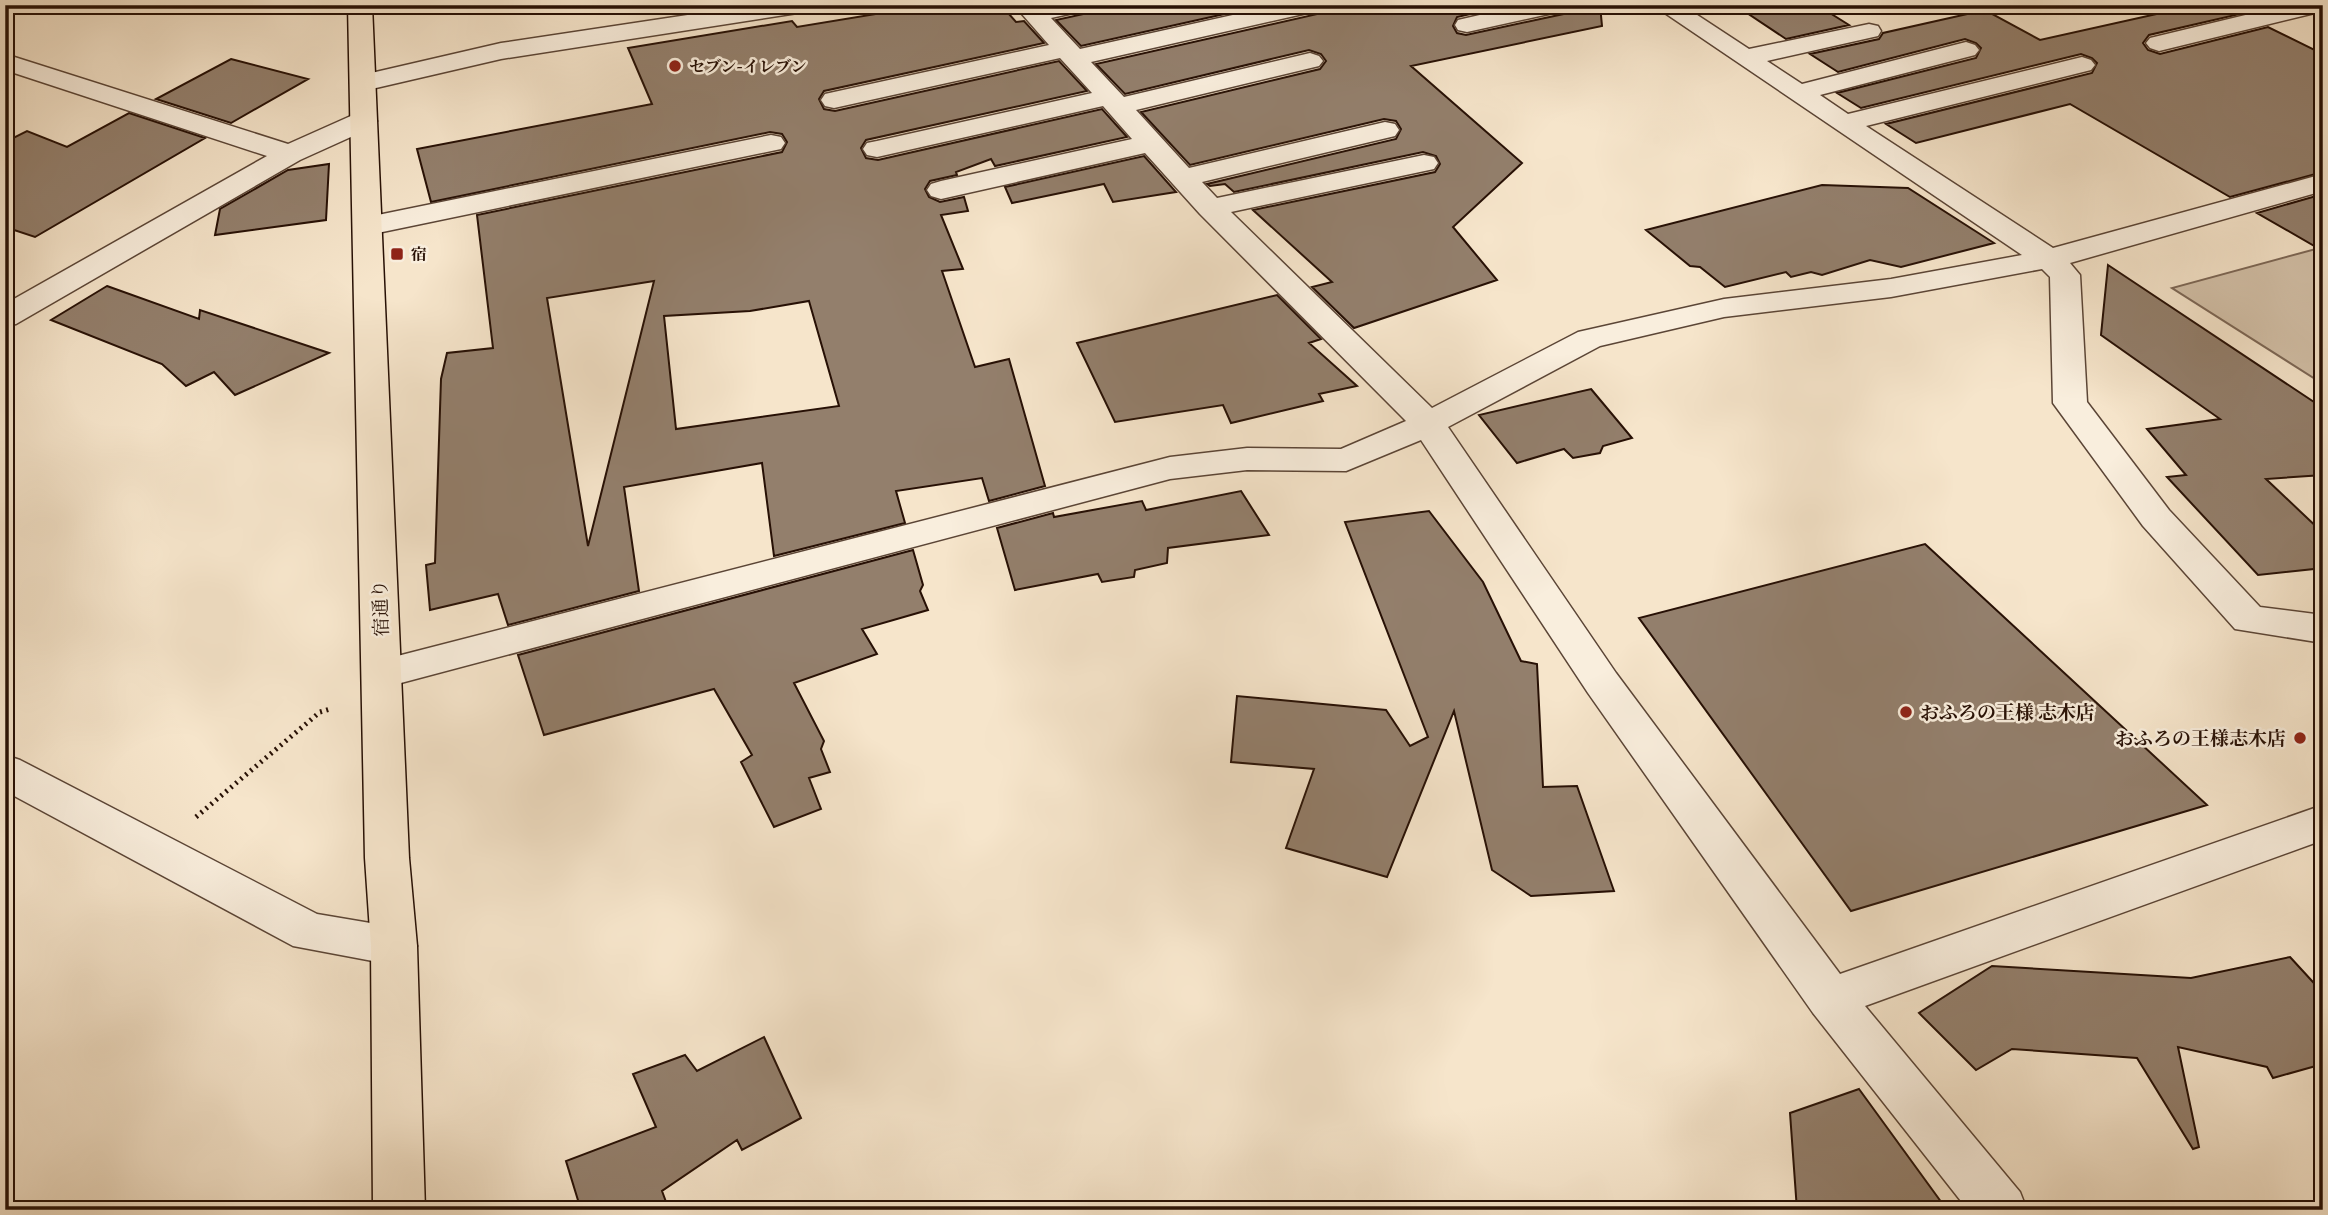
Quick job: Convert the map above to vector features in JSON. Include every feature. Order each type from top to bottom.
[{"type":"main road","name":"宿通り","points":[[360,5],[387,858],[394,946],[399,1210]]},
{"type":"street","points":[[5,317],[290,154],[363,105],[501,51],[745,9],[804,5]]},
{"type":"street","points":[[1030,10],[1078,5]]},
{"type":"street","points":[[834,100],[1312,5]]},
{"type":"street","points":[[1467,25],[1558,5]]},
{"type":"street","points":[[1665,5],[2049,259],[2066,275],[2070,403],[2157,518],[2249,619],[2323,629]]},
{"type":"street","points":[[2159,43],[2319,5]]},
{"type":"street","points":[[1030,10],[1210,208],[1428,424],[1602,683],[1830,998],[2001,1210]]},
{"type":"street","points":[[1745,58],[1869,31]]},
{"type":"street","points":[[1798,93],[1966,50]]},
{"type":"street","points":[[877,149],[1310,61]]},
{"type":"street","points":[[5,62],[290,154]]},
{"type":"street","points":[[1844,123],[2082,65]]},
{"type":"street","points":[[1183,178],[1385,130]]},
{"type":"street","points":[[368,226],[771,143]]},
{"type":"street","points":[[941,190],[1151,143]]},
{"type":"street","points":[[1210,208],[1424,163]]},
{"type":"street","points":[[382,674],[1170,468],[1247,459],[1346,460],[1428,424],[1589,339],[1724,308],[1891,288],[2049,259],[2323,182]]},
{"type":"street","points":[[5,771],[309,932],[394,946]]},
{"type":"street","points":[[1830,998],[2323,822]]},
{"type":"path","points":[[157,851],[320,712],[339,707]]},
{"type":"shaded area","points":[[2323,247],[2323,384],[2172,288]]},
{"type":"building","points":[[885,5],[1001,5],[1016,22],[1024,21],[1044,43],[824,91],[819,99],[824,109],[835,111],[1059,61],[1087,91],[866,140],[861,148],[866,158],[878,160],[1102,109],[1127,137],[995,166],[991,159],[956,172],[957,175],[930,181],[925,189],[929,197],[940,202],[964,197],[968,211],[941,215],[963,269],[942,271],[975,367],[1009,359],[1045,486],[989,501],[982,478],[896,491],[905,523],[774,556],[762,463],[624,487],[639,591],[508,625],[498,594],[430,610],[426,565],[435,563],[441,379],[447,353],[493,348],[477,215],[782,152],[787,142],[782,134],[770,132],[431,202],[417,149],[652,104],[628,48],[792,21],[797,27],[888,12]],"holes":[[[654,281],[602,490],[588,546],[547,298]],[[809,301],[839,406],[676,429],[664,316],[750,311]]]},
{"type":"building","points":[[1124,5],[1265,5],[1081,46],[1056,20]]},
{"type":"building","points":[[1326,5],[1510,5],[1457,17],[1453,26],[1457,33],[1466,35],[1568,13],[1572,5],[1600,5],[1602,26],[1411,66],[1522,163],[1453,227],[1497,280],[1354,328],[1312,287],[1332,282],[1253,210],[1435,172],[1440,164],[1436,156],[1423,152],[1234,192],[1225,184],[1210,186],[1207,184],[1396,139],[1401,129],[1396,121],[1384,119],[1190,165],[1141,112],[1320,69],[1326,61],[1321,54],[1309,50],[1125,94],[1096,64],[1322,13]]},
{"type":"building","points":[[1735,5],[1817,5],[1849,25],[1786,39]]},
{"type":"building","points":[[2197,5],[2223,5],[2240,14],[2149,35],[2143,43],[2148,50],[2160,54],[2268,27],[2323,54],[2323,172],[2230,197],[2070,104],[1916,143],[1886,124],[2092,73],[2097,63],[2081,54],[1861,108],[1837,93],[1976,58],[1981,48],[1965,39],[1838,72],[1810,54],[1879,39],[1883,33],[1985,10],[2040,40]]},
{"type":"building","points":[[231,59],[308,79],[231,123],[156,99]]},
{"type":"building","points":[[129,113],[205,138],[35,237],[5,227],[5,142],[27,131],[67,147]]},
{"type":"building","points":[[1144,156],[1176,192],[1113,202],[1104,184],[1012,203],[1005,187]]},
{"type":"building","points":[[329,164],[326,220],[215,235],[220,209],[288,170]]},
{"type":"building","points":[[1822,185],[1908,188],[1994,243],[1901,267],[1870,260],[1822,275],[1811,272],[1791,277],[1786,272],[1725,287],[1700,267],[1690,266],[1646,230]]},
{"type":"building","points":[[2323,194],[2323,251],[2257,213]]},
{"type":"building","points":[[2108,265],[2323,408],[2323,475],[2266,479],[2323,533],[2323,568],[2258,575],[2167,477],[2186,475],[2147,429],[2220,419],[2101,335]]},
{"type":"building","points":[[107,286],[199,319],[200,310],[329,353],[235,395],[214,372],[186,386],[162,364],[51,320]]},
{"type":"building","points":[[1277,295],[1321,339],[1309,343],[1357,386],[1319,394],[1323,401],[1231,423],[1223,405],[1115,422],[1077,343]]},
{"type":"building","points":[[1591,389],[1632,438],[1603,446],[1600,453],[1573,458],[1564,449],[1517,463],[1479,415]]},
{"type":"building","points":[[1241,491],[1269,535],[1168,548],[1167,563],[1135,570],[1134,577],[1102,582],[1098,574],[1015,590],[997,528],[1053,513],[1054,517],[1142,501],[1146,510]]},
{"type":"building","points":[[1429,511],[1483,582],[1521,661],[1537,664],[1543,787],[1577,786],[1614,891],[1531,896],[1492,870],[1454,711],[1387,877],[1286,848],[1314,769],[1231,762],[1237,696],[1386,710],[1410,746],[1428,737],[1345,522]]},
{"type":"building","name":"おふろの王様 志木店","points":[[1925,544],[2207,805],[1851,911],[1639,618]]},
{"type":"building","points":[[913,550],[923,585],[920,591],[928,610],[862,629],[877,654],[794,683],[824,741],[821,749],[830,772],[809,778],[821,809],[774,827],[741,762],[752,755],[714,689],[544,735],[518,655]]},
{"type":"building","points":[[2290,957],[2323,993],[2323,1064],[2273,1078],[2267,1067],[2178,1047],[2199,1147],[2193,1149],[2137,1058],[2012,1049],[1976,1070],[1919,1013],[1992,966],[2191,978]]},
{"type":"building","points":[[764,1037],[801,1118],[742,1150],[737,1140],[662,1191],[669,1210],[581,1210],[566,1161],[656,1127],[633,1074],[685,1055],[697,1071]]},
{"type":"building","points":[[1859,1089],[1947,1210],[1797,1210],[1790,1113]]},
{"type":"place","name":"セブン-イレブン","points":[[675,66]]},
{"type":"place","name":"宿","points":[[397,254]]},
{"type":"place","name":"おふろの王様 志木店","points":[[1906,712]]},
{"type":"place","name":"おふろの王様志木店","points":[[2300,738]]}]
